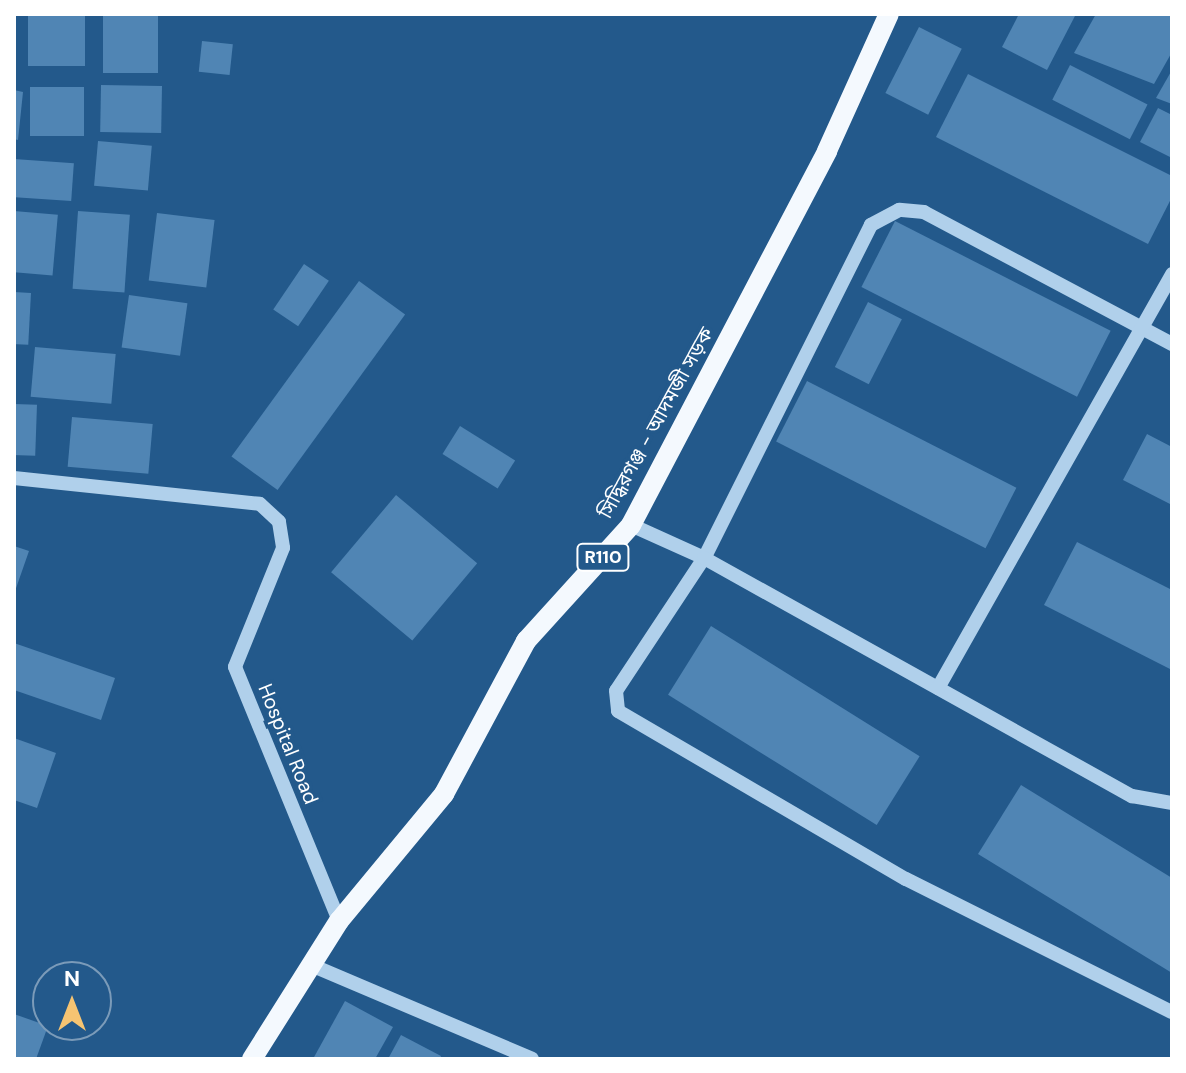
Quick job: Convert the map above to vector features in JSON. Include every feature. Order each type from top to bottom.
[{"type":"main road","name":"সিদ্ধিরগঞ্জ - আদমজী সড়ক","points":[[252,1059],[339,921],[444,794],[526,641],[631,525],[827,151],[889,14]]},
{"type":"street","points":[[1172,344],[924,212],[899,210],[880,220],[852,253],[704,558],[624,673],[618,711],[906,879],[1172,1012]]},
{"type":"street","points":[[938,688],[1139,327],[1172,274]]},
{"type":"street","name":"Hospital Road","points":[[14,478],[260,504],[279,522],[283,548],[235,667],[339,921]]},
{"type":"street","points":[[631,525],[704,558],[1132,796],[1172,803]]},
{"type":"street","points":[[311,965],[532,1059]]},
{"type":"building","points":[[28,14],[85,14],[85,66],[28,66]]},
{"type":"building","points":[[103,14],[158,14],[158,73],[103,73]]},
{"type":"building","points":[[1019,14],[1076,14],[1047,70],[1002,47]]},
{"type":"building","points":[[1096,14],[1172,14],[1172,52],[1154,84],[1074,53]]},
{"type":"building","points":[[919,27],[962,49],[928,115],[885,93]]},
{"type":"building","points":[[202,41],[233,44],[230,75],[199,72]]},
{"type":"building","points":[[1070,65],[1148,104],[1130,139],[1052,100]]},
{"type":"building","points":[[1172,70],[1172,104],[1156,98]]},
{"type":"building","points":[[968,74],[1172,176],[1172,197],[1148,244],[936,137]]},
{"type":"building","points":[[101,85],[162,86],[161,133],[100,132]]},
{"type":"building","points":[[30,87],[84,87],[84,136],[30,136]]},
{"type":"building","points":[[14,90],[23,92],[18,140],[14,139]]},
{"type":"building","points":[[1158,108],[1172,115],[1172,158],[1140,142]]},
{"type":"building","points":[[98,141],[152,146],[148,191],[94,186]]},
{"type":"building","points":[[14,159],[74,163],[71,201],[14,197]]},
{"type":"building","points":[[14,211],[58,215],[53,276],[14,272]]},
{"type":"building","points":[[78,211],[130,215],[124,292],[73,289]]},
{"type":"building","points":[[157,213],[215,220],[206,288],[149,280]]},
{"type":"building","points":[[895,221],[1111,331],[1077,397],[861,287]]},
{"type":"building","points":[[304,264],[329,281],[298,326],[273,310]]},
{"type":"building","points":[[359,281],[405,315],[278,490],[231,457]]},
{"type":"building","points":[[14,292],[31,293],[28,345],[14,344]]},
{"type":"building","points":[[129,295],[187,303],[180,356],[122,347]]},
{"type":"building","points":[[868,302],[902,319],[869,384],[835,367]]},
{"type":"building","points":[[35,347],[116,354],[111,404],[31,397]]},
{"type":"building","points":[[807,381],[1016,488],[986,548],[776,442]]},
{"type":"building","points":[[14,404],[37,405],[35,456],[14,455]]},
{"type":"building","points":[[72,417],[153,424],[148,474],[68,467]]},
{"type":"building","points":[[460,426],[515,460],[498,488],[443,454]]},
{"type":"building","points":[[1147,434],[1172,447],[1172,505],[1123,480]]},
{"type":"building","points":[[396,495],[477,563],[412,641],[331,572]]},
{"type":"building","points":[[1077,542],[1172,590],[1172,670],[1044,605]]},
{"type":"building","points":[[14,546],[29,551],[14,594]]},
{"type":"building","points":[[711,626],[920,756],[877,825],[668,695]]},
{"type":"building","points":[[14,643],[115,678],[101,720],[14,690]]},
{"type":"building","points":[[14,738],[56,753],[37,808],[14,800]]},
{"type":"building","points":[[1021,785],[1172,878],[1172,973],[978,854]]},
{"type":"building","points":[[345,1001],[393,1027],[375,1059],[313,1059]]},
{"type":"building","points":[[14,1014],[32,1020],[32,1041],[43,1041],[36,1059],[14,1059]]},
{"type":"building","points":[[401,1035],[441,1056],[440,1059],[388,1059]]}]
